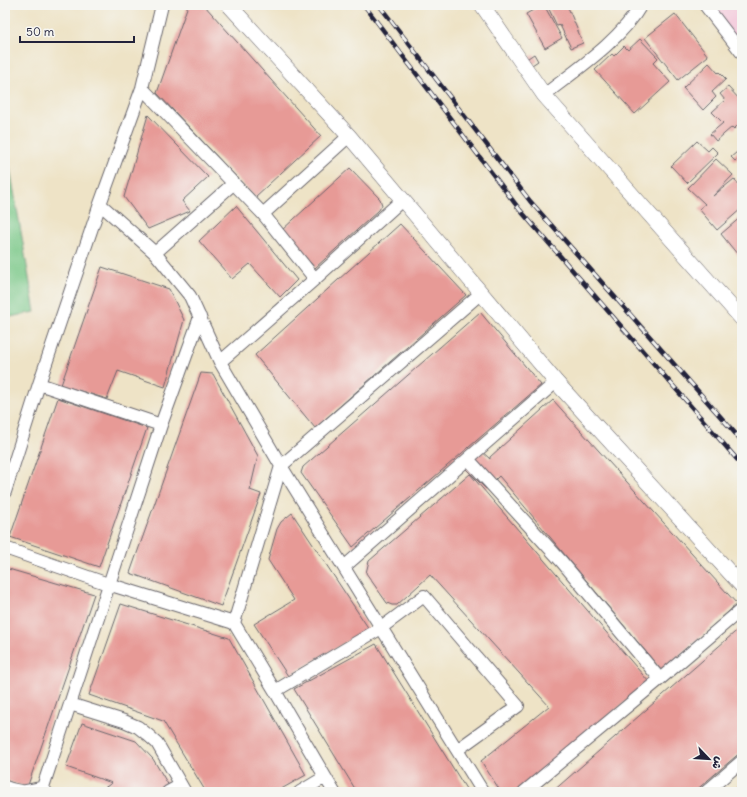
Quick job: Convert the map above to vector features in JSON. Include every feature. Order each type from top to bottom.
[{"type":"street","points":[[5,492],[39,384],[100,204],[142,88],[162,5]]},
{"type":"street","points":[[229,5],[349,136],[480,294],[556,382],[742,586]]},
{"type":"street","points":[[243,20],[246,5]]},
{"type":"street","points":[[482,5],[544,95],[742,318]]},
{"type":"street","points":[[544,95],[602,50],[618,35],[641,5]]},
{"type":"street","points":[[706,5],[742,52]]},
{"type":"street","points":[[142,88],[264,214],[315,279]]},
{"type":"street","points":[[264,214],[349,136]]},
{"type":"street","points":[[155,253],[234,183]]},
{"type":"street","points":[[220,362],[402,200]]},
{"type":"street","points":[[100,204],[155,253],[190,296],[220,362],[281,466],[484,792]]},
{"type":"street","points":[[234,623],[281,466],[480,294]]},
{"type":"street","points":[[5,787],[19,792],[44,789],[108,584],[161,425],[200,317]]},
{"type":"street","points":[[344,566],[556,382]]},
{"type":"street","points":[[39,384],[161,425]]},
{"type":"street","points":[[468,459],[562,562],[660,679]]},
{"type":"street","points":[[5,548],[108,584],[234,623],[276,691],[334,792]]},
{"type":"street","points":[[276,691],[381,628],[424,596],[518,706],[457,750]]},
{"type":"street","points":[[524,792],[742,609]]},
{"type":"street","points":[[70,704],[138,727],[157,743],[183,788],[168,792]]},
{"type":"street","points":[[706,792],[742,761]]},
{"type":"street","points":[[300,792],[325,777]]},
{"type":"shaded area","points":[[702,5],[742,5],[742,58]]},
{"type":"green space","points":[[5,140],[35,312],[5,318]]},
{"type":"building","points":[[188,5],[204,5],[321,136],[255,197],[157,93]]},
{"type":"building","points":[[544,5],[562,38],[545,48],[526,14]]},
{"type":"building","points":[[547,5],[567,5],[583,43],[571,48],[560,25],[557,26]]},
{"type":"building","points":[[675,14],[708,56],[678,80],[645,38]]},
{"type":"building","points":[[640,39],[658,58],[653,63],[670,82],[635,114],[595,70],[612,54],[614,56],[624,46],[628,50]]},
{"type":"building","points":[[534,54],[538,61],[529,67],[525,60]]},
{"type":"building","points":[[709,63],[726,79],[712,92],[716,97],[703,110],[683,88]]},
{"type":"building","points":[[728,87],[742,102],[742,121],[734,129],[732,127],[716,141],[710,134],[723,123],[712,112],[725,100],[720,94]]},
{"type":"building","points":[[148,115],[208,177],[182,201],[190,211],[148,229],[124,197]]},
{"type":"building","points":[[697,141],[708,151],[712,147],[718,153],[687,183],[671,166]]},
{"type":"building","points":[[742,148],[742,155],[735,161],[731,157]]},
{"type":"building","points":[[716,159],[733,175],[713,196],[734,179],[742,188],[742,208],[717,230],[699,209],[705,204],[688,188]]},
{"type":"building","points":[[350,168],[380,199],[382,205],[379,210],[315,268],[282,230]]},
{"type":"building","points":[[236,206],[297,280],[280,297],[250,264],[232,279],[199,241]]},
{"type":"building","points":[[742,216],[742,260],[721,234]]},
{"type":"building","points":[[400,224],[466,295],[315,428],[255,355]]},
{"type":"building","points":[[102,267],[169,289],[184,320],[165,387],[118,371],[107,399],[61,385]]},
{"type":"building","points":[[480,312],[541,385],[353,547],[301,473],[303,467]]},
{"type":"building","points":[[201,373],[213,374],[258,456],[250,490],[261,494],[221,606],[130,573]]},
{"type":"building","points":[[58,398],[147,428],[99,567],[10,537]]},
{"type":"building","points":[[553,400],[737,604],[662,671],[499,476],[486,489],[462,465],[478,448],[490,459],[490,457]]},
{"type":"building","points":[[470,474],[649,682],[519,792],[501,792],[481,761],[549,706],[430,575],[397,605],[392,605],[387,603],[366,573],[369,561]]},
{"type":"building","points":[[292,513],[369,629],[288,676],[254,624],[294,600],[268,560],[277,529],[281,522]]},
{"type":"building","points":[[5,568],[94,594],[27,788],[5,780]]},
{"type":"building","points":[[121,604],[229,638],[306,775],[276,792],[206,792],[163,721],[89,695]]},
{"type":"building","points":[[742,626],[742,751],[694,792],[552,792]]},
{"type":"building","points":[[376,644],[468,792],[357,792],[294,689]]},
{"type":"building","points":[[82,723],[136,741],[153,759],[169,786],[159,792],[98,792],[112,783],[66,767]]},
{"type":"building","points":[[742,783],[742,792],[732,792]]},
{"type":"railway","points":[[364,5],[520,210],[742,465]]},
{"type":"railway","points":[[379,5],[530,201],[742,441]]}]
